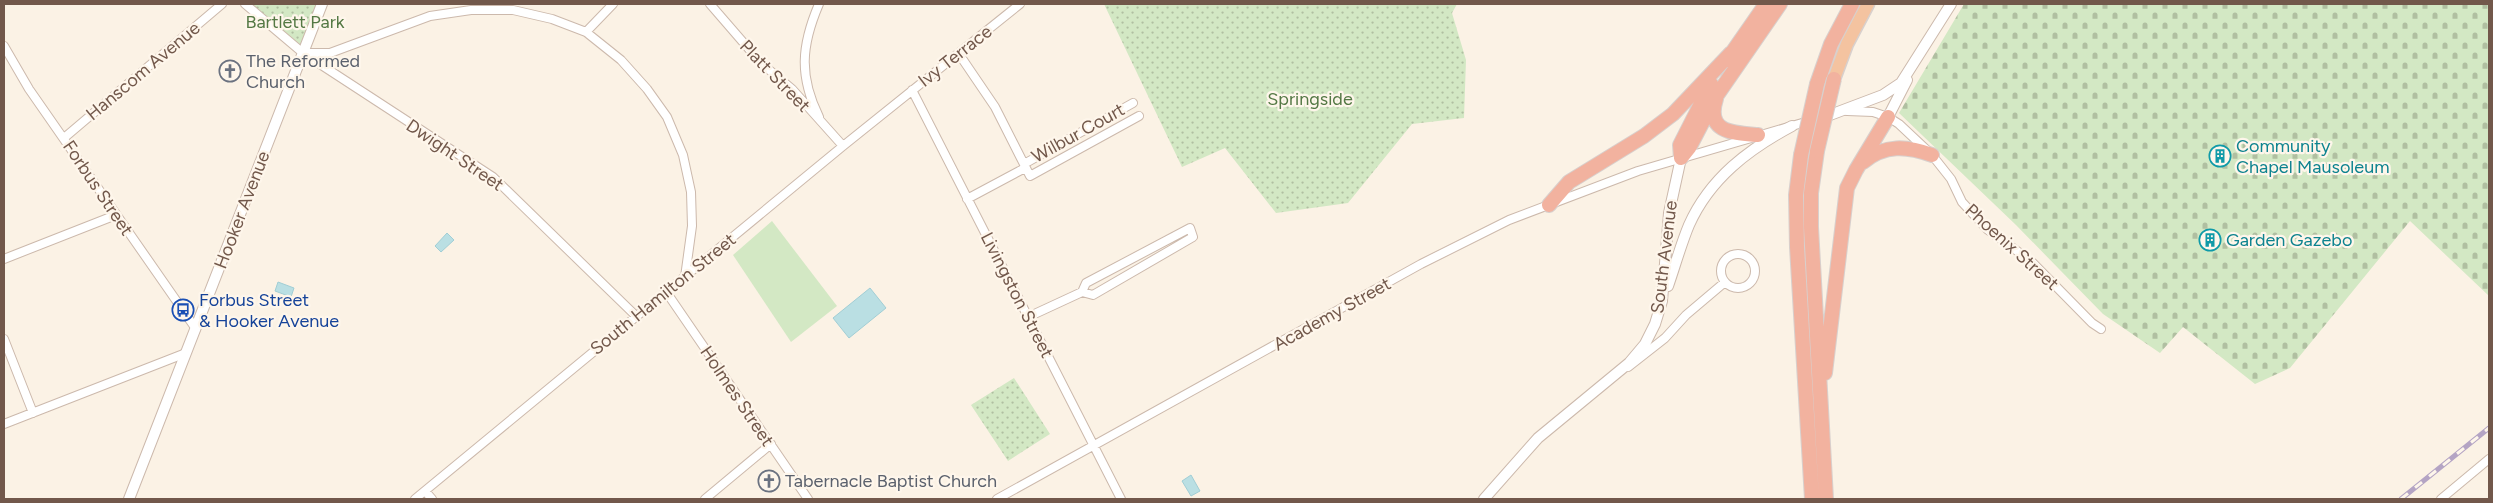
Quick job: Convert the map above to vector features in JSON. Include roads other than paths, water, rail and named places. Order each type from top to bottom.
[{"type":"highway","points":[[1680,158],[1680,145],[1692,117],[1731,53],[1766,4]]},
{"type":"highway","points":[[1680,158],[1690,148],[1704,117],[1722,88],[1780,4]]},
{"type":"highway","points":[[1812,499],[1797,247],[1796,195],[1801,156],[1817,84],[1844,4]]},
{"type":"highway","points":[[1831,44],[1852,4]]},
{"type":"highway","points":[[1826,499],[1811,227],[1811,193],[1817,151],[1834,79],[1847,44],[1868,4]]},
{"type":"highway","points":[[1549,205],[1569,182],[1639,139],[1673,114],[1731,53]]},
{"type":"highway","points":[[1722,88],[1714,107],[1717,123],[1728,131],[1758,135]]},
{"type":"highway","points":[[1821,411],[1846,195],[1856,170],[1888,117]]},
{"type":"highway","points":[[1856,170],[1874,154],[1892,148],[1910,149],[1932,155]]},
{"type":"street","name":"Hanscom Avenue","points":[[64,138],[222,4]]},
{"type":"street","points":[[245,4],[303,53],[330,53],[430,16],[471,10],[513,10],[552,19],[586,32],[621,60],[647,89],[667,117],[683,155],[691,192],[692,226],[685,277]]},
{"type":"street","name":"Hooker Avenue","points":[[129,499],[322,4]]},
{"type":"street","points":[[586,32],[613,4]]},
{"type":"street","name":"Platt Street","points":[[710,4],[760,62],[792,89],[824,128],[843,146]]},
{"type":"street","points":[[819,4],[804,52],[804,71],[809,97],[824,128]]},
{"type":"street","name":"Ivy Terrace","points":[[912,90],[1020,4]]},
{"type":"street","points":[[1830,115],[1863,111],[1888,117],[1912,69],[1951,4]]},
{"type":"street","name":"Forbus Street","points":[[5,51],[29,89],[196,329]]},
{"type":"street","name":"Dwight Street","points":[[303,53],[493,177],[636,316]]},
{"type":"street","points":[[959,54],[996,107],[1024,166]]},
{"type":"street","points":[[1680,158],[1830,115],[1889,92],[1901,83],[1912,69]]},
{"type":"street","name":"South Hamilton Street","points":[[415,499],[912,90]]},
{"type":"street","name":"Livingston Street","points":[[912,90],[1121,499]]},
{"type":"street","name":"Wilbur Court","points":[[967,199],[1133,103]]},
{"type":"street","name":"Wilbur Court","points":[[1024,166],[1030,176],[1139,116]]},
{"type":"street","name":"Phoenix Street","points":[[1888,117],[1899,124],[1932,155],[1950,180],[1962,202],[1988,230],[2017,249],[2101,329]]},
{"type":"street","points":[[1659,313],[1689,225],[1704,197],[1717,181],[1740,160],[1792,126]]},
{"type":"street","name":"Academy Street","points":[[997,499],[1421,264],[1502,224],[1680,158]]},
{"type":"street","name":"South Avenue","points":[[1484,499],[1538,438],[1619,371],[1645,344],[1659,313],[1664,287],[1669,213],[1680,158]]},
{"type":"street","points":[[4,259],[116,215]]},
{"type":"street","points":[[1028,317],[1082,292],[1093,295],[1193,237],[1190,228],[1086,283],[1082,292]]},
{"type":"street","points":[[1739,254],[1752,260],[1756,272],[1749,285],[1737,289],[1725,282],[1721,270],[1726,258],[1739,254]]},
{"type":"street","points":[[1619,371],[1646,355],[1686,315],[1725,282]]},
{"type":"street","name":"Holmes Street","points":[[666,292],[808,499]]},
{"type":"street","points":[[4,339],[33,413]]},
{"type":"street","points":[[4,424],[186,353]]},
{"type":"street","points":[[705,499],[771,444]]},
{"type":"street","points":[[2440,499],[2489,459]]},
{"type":"street","points":[[425,491],[432,499]]},
{"type":"water","points":[[447,233],[454,240],[441,252],[435,246]]},
{"type":"water","points":[[278,282],[294,288],[291,297],[275,291]]},
{"type":"water","points":[[870,288],[886,308],[849,338],[833,318]]},
{"type":"water","points":[[1191,475],[1200,491],[1191,496],[1182,481]]},
{"type":"railway","points":[[2401,499],[2489,428]]},
{"type":"place","name":"The Reformed Church","points":[[230,71]]},
{"type":"place","name":"Community Chapel Mausoleum","points":[[2220,156]]},
{"type":"place","name":"Garden Gazebo","points":[[2210,240]]},
{"type":"place","name":"Forbus Street & Hooker Avenue","points":[[183,310]]},
{"type":"place","name":"Tabernacle Baptist Church","points":[[769,481]]},
{"type":"park label","name":"Bartlett Park","points":[[295,22]]},
{"type":"park label","name":"Springside","points":[[1310,99]]}]
